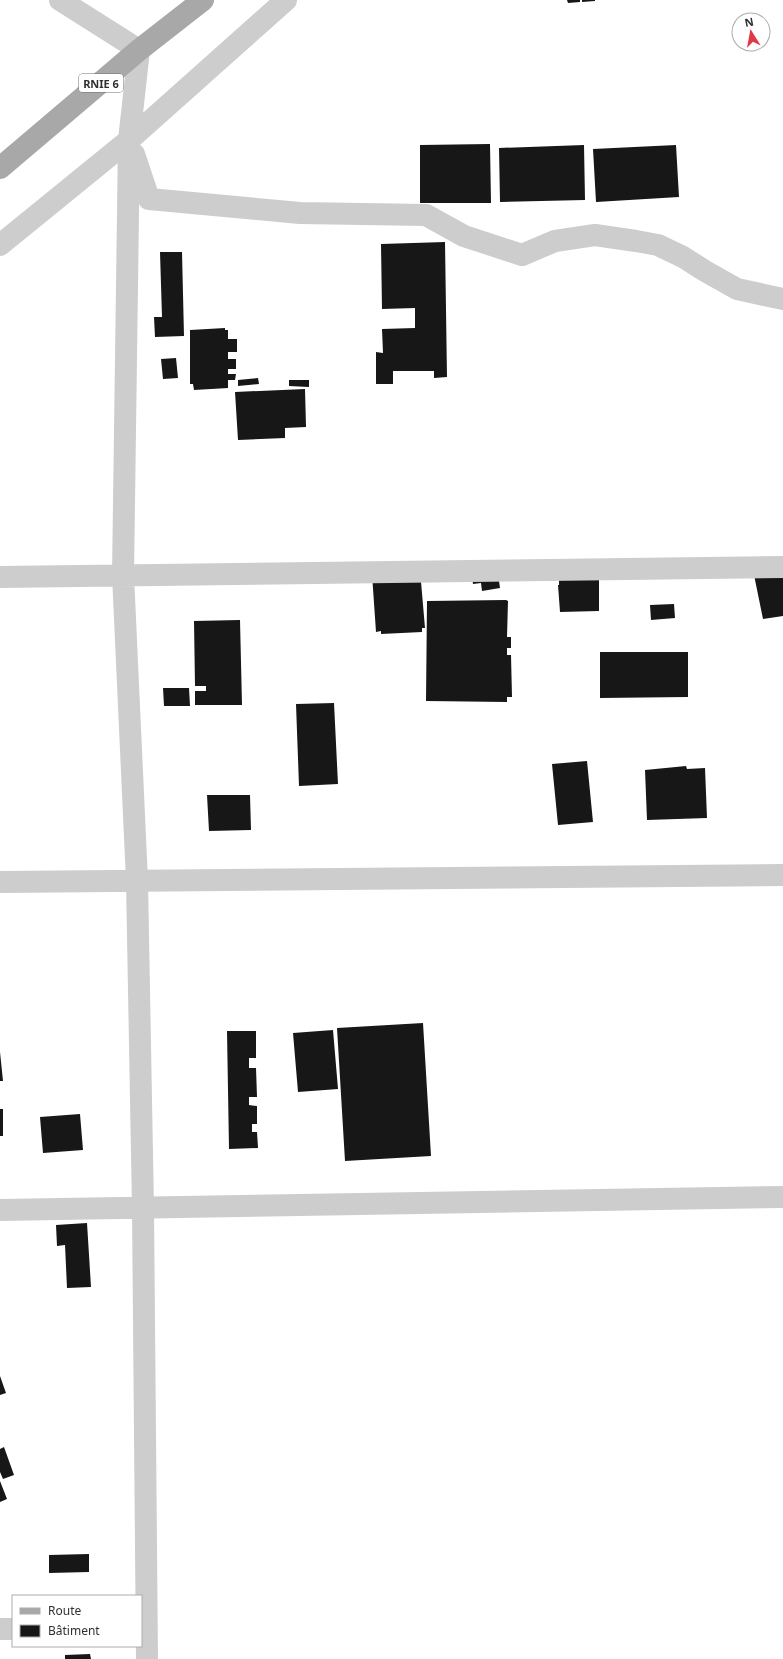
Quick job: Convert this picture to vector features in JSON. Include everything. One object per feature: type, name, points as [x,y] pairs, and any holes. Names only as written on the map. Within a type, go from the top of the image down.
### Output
[{"type":"main road","name":"RNIE 6","points":[[0,168],[139,50],[202,0]]},
{"type":"street","points":[[60,0],[139,50],[129,140],[123,575],[137,881],[143,1208],[144,1626],[147,1659]]},
{"type":"street","points":[[0,245],[129,140],[286,0]]},
{"type":"street","points":[[129,140],[149,199],[300,213],[426,215],[464,236],[522,255],[555,241],[595,235],[658,244],[684,257],[705,272],[737,290],[783,299]]},
{"type":"street","points":[[0,578],[123,575],[783,567]]},
{"type":"street","points":[[0,882],[783,875]]},
{"type":"street","points":[[0,1210],[783,1197]]},
{"type":"street","points":[[0,1629],[12,1629]]},
{"type":"building","points":[[567,0],[580,0],[580,2],[568,3]]},
{"type":"building","points":[[582,0],[595,0],[595,1],[582,2]]},
{"type":"building","points":[[490,144],[491,203],[420,203],[420,145]]},
{"type":"building","points":[[584,145],[585,200],[500,202],[499,148]]},
{"type":"building","points":[[676,145],[679,197],[596,202],[593,149]]},
{"type":"building","points":[[445,242],[447,377],[434,378],[434,371],[393,371],[393,384],[376,384],[376,352],[383,353],[382,329],[415,328],[415,308],[382,309],[381,244]]},
{"type":"building","points":[[160,252],[182,252],[184,336],[155,337],[154,317],[162,317]]},
{"type":"building","points":[[225,328],[225,330],[228,330],[228,339],[237,339],[237,352],[228,352],[228,359],[236,359],[236,369],[228,369],[228,374],[236,374],[235,380],[228,380],[228,388],[194,390],[193,384],[190,384],[190,330]]},
{"type":"building","points":[[176,358],[178,378],[163,379],[161,359]]},
{"type":"building","points":[[258,378],[259,384],[238,386],[238,380]]},
{"type":"building","points":[[289,380],[309,380],[309,387],[289,386]]},
{"type":"building","points":[[305,389],[306,427],[285,428],[285,438],[238,440],[235,392]]},
{"type":"building","points":[[783,564],[783,616],[763,619],[753,570]]},
{"type":"building","points":[[420,570],[425,628],[422,628],[422,632],[381,634],[381,631],[376,632],[372,574]]},
{"type":"building","points":[[498,574],[500,588],[482,591],[481,583],[473,584],[472,577]]},
{"type":"building","points":[[599,578],[599,611],[560,612],[559,579]]},
{"type":"building","points":[[427,601],[508,601],[507,637],[511,637],[511,648],[507,648],[507,655],[511,655],[512,697],[507,697],[507,702],[426,701]]},
{"type":"building","points":[[674,604],[675,618],[651,620],[650,605]]},
{"type":"building","points":[[240,620],[242,705],[195,705],[195,691],[206,691],[206,686],[195,686],[194,621]]},
{"type":"building","points":[[600,652],[688,652],[688,697],[600,698]]},
{"type":"building","points":[[163,688],[189,688],[190,706],[164,706]]},
{"type":"building","points":[[334,703],[338,784],[299,786],[296,704]]},
{"type":"building","points":[[587,761],[593,822],[558,825],[552,764]]},
{"type":"building","points":[[686,766],[687,769],[705,768],[707,818],[647,820],[645,770]]},
{"type":"building","points":[[207,795],[250,795],[251,830],[209,831]]},
{"type":"building","points":[[423,1023],[431,1156],[345,1161],[337,1028]]},
{"type":"building","points":[[333,1030],[338,1089],[298,1092],[293,1033]]},
{"type":"building","points":[[227,1031],[256,1031],[256,1058],[249,1058],[249,1068],[256,1068],[257,1097],[249,1097],[249,1105],[257,1106],[257,1124],[252,1124],[252,1132],[257,1132],[258,1148],[229,1149]]},
{"type":"building","points":[[0,1052],[3,1081],[0,1081]]},
{"type":"building","points":[[0,1109],[3,1109],[3,1136],[0,1136]]},
{"type":"building","points":[[80,1114],[83,1150],[43,1153],[40,1117]]},
{"type":"building","points":[[87,1223],[91,1287],[67,1288],[65,1245],[57,1246],[56,1225]]},
{"type":"building","points":[[0,1376],[6,1393],[0,1395]]},
{"type":"building","points":[[4,1447],[14,1475],[3,1479],[0,1472],[0,1449]]},
{"type":"building","points":[[0,1481],[7,1499],[0,1502]]},
{"type":"building","points":[[89,1554],[89,1572],[49,1573],[49,1555]]},
{"type":"building","points":[[90,1654],[91,1659],[65,1659],[65,1655]]}]
